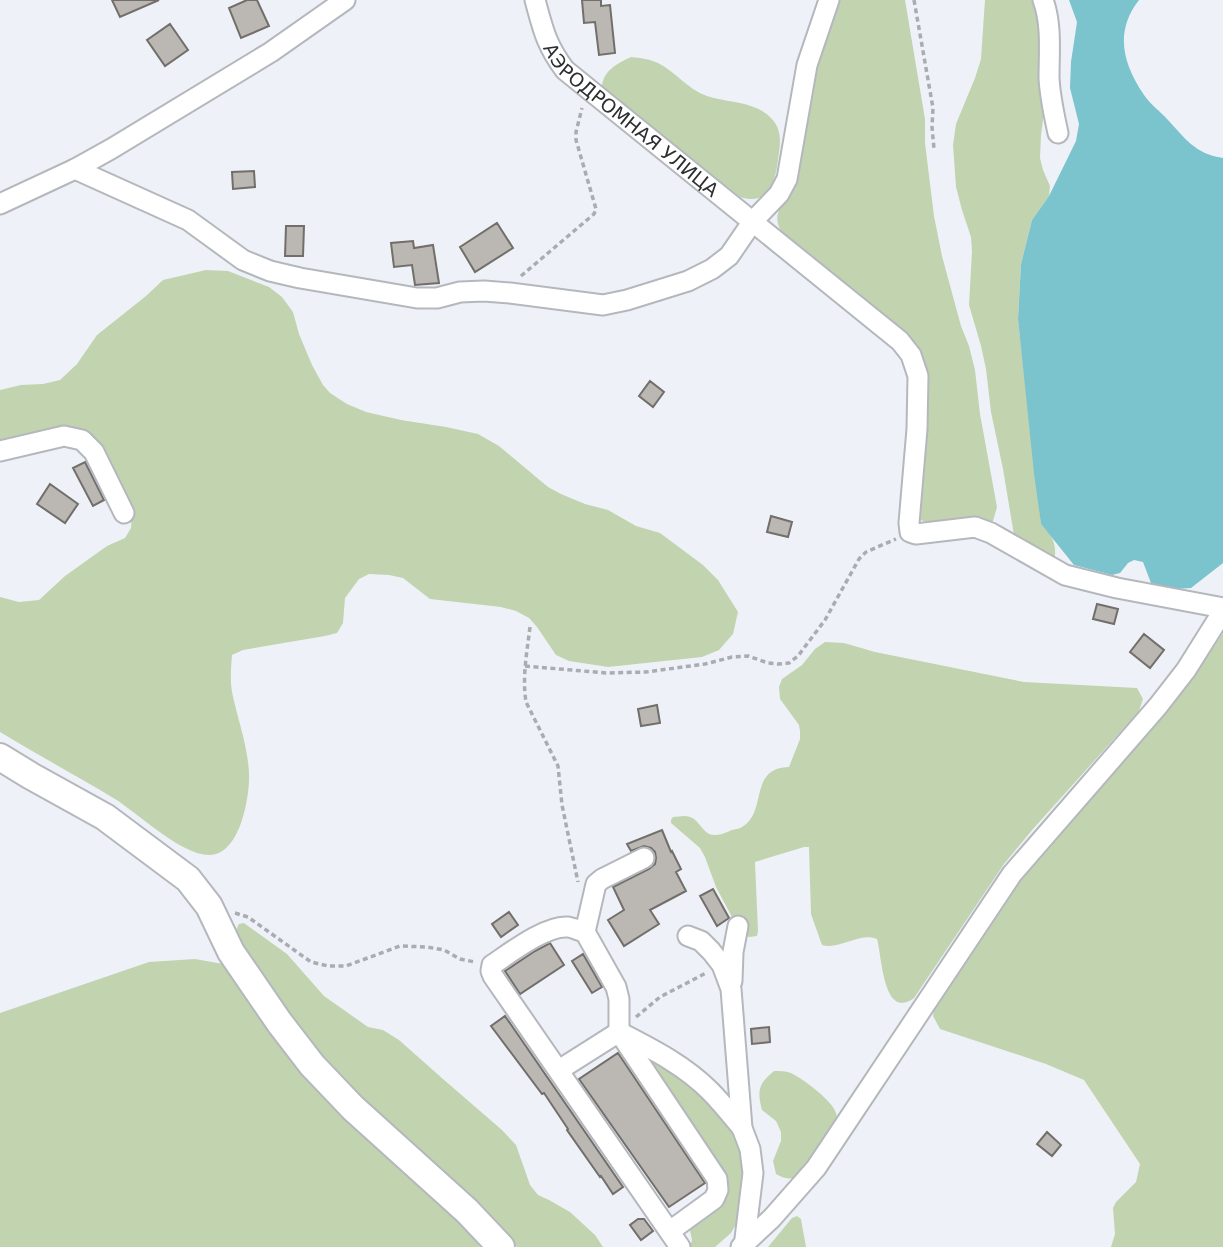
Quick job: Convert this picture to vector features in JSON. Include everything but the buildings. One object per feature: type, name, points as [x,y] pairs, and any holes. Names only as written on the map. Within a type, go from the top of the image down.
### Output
[{"type":"main road","points":[[0,757],[105,817],[188,878],[209,906],[231,952],[312,1065],[353,1108],[467,1211],[501,1247]]},
{"type":"street","points":[[0,204],[75,169],[123,142],[271,52],[345,0]]},
{"type":"street","name":"АЭРОДРОМНАЯ УЛИЦА","points":[[535,0],[552,53],[565,70],[900,341],[911,355],[918,376],[918,409],[910,531]]},
{"type":"street","points":[[75,169],[188,220],[243,260],[270,271],[417,298],[484,291],[603,305],[627,300],[688,281],[712,269],[729,256],[753,221],[779,194],[787,179],[807,65],[829,0]]},
{"type":"street","points":[[1043,0],[1049,33],[1051,103],[1058,133]]},
{"type":"street","points":[[0,450],[64,436],[82,440],[94,453],[124,513]]},
{"type":"street","points":[[743,1246],[816,1168],[1012,874],[1158,706],[1186,670],[1223,610],[1065,575],[991,533],[975,527],[916,534],[910,531]]},
{"type":"street","points":[[585,932],[569,927],[546,931],[492,965],[491,971],[675,1239],[714,1199],[718,1190],[717,1179],[619,1032],[619,999],[616,987],[585,932],[596,884],[644,858]]},
{"type":"street","points":[[738,926],[731,989],[742,1128],[750,1149],[753,1172],[743,1246]]},
{"type":"street","points":[[688,936],[711,951],[722,965],[731,989]]},
{"type":"street","points":[[619,1032],[684,1069],[710,1090],[742,1128]]},
{"type":"street","points":[[559,1070],[619,1032]]},
{"type":"path","points":[[914,0],[933,108],[934,149]]},
{"type":"path","points":[[510,293],[522,275],[594,214],[596,209],[576,140],[587,89]]},
{"type":"path","points":[[525,666],[606,673],[646,672],[748,656],[768,663],[789,663],[798,656],[825,620],[859,559],[866,552],[910,531]]},
{"type":"path","points":[[530,627],[525,666],[526,702],[558,766],[562,805],[579,889]]},
{"type":"path","points":[[209,906],[248,916],[311,962],[328,966],[346,966],[400,946],[444,950],[460,959],[492,965]]},
{"type":"path","points":[[619,1032],[660,996],[722,965]]},
{"type":"green space","points":[[838,0],[905,0],[925,119],[925,143],[934,216],[942,256],[975,370],[997,507],[993,521],[928,523],[918,516],[927,399],[926,371],[918,347],[905,332],[781,231],[777,221],[778,213],[788,196],[815,66]]},
{"type":"green space","points":[[985,0],[1035,0],[1038,9],[1044,112],[1040,158],[1050,186],[1049,196],[1032,220],[1021,264],[1018,319],[1041,524],[1055,546],[1055,556],[1051,559],[1014,535],[991,412],[986,369],[969,305],[971,237],[956,187],[953,145],[956,124],[981,59]]},
{"type":"green space","points":[[631,57],[658,63],[700,93],[750,106],[772,119],[779,133],[779,149],[775,177],[764,195],[750,199],[740,197],[602,88],[608,72]]},
{"type":"green space","points":[[206,270],[228,271],[269,287],[282,297],[293,312],[299,334],[323,385],[347,404],[366,412],[478,434],[499,446],[548,487],[585,504],[608,510],[636,526],[660,533],[703,565],[718,580],[738,612],[733,634],[719,650],[702,657],[608,667],[569,661],[556,655],[529,618],[516,611],[430,599],[403,578],[369,574],[359,579],[345,598],[343,623],[337,633],[243,650],[232,655],[231,687],[248,759],[248,790],[244,814],[235,837],[220,852],[210,855],[187,849],[174,842],[115,799],[0,732],[0,597],[19,602],[39,600],[65,576],[107,546],[125,538],[131,528],[132,513],[105,452],[85,431],[63,427],[0,441],[0,390],[60,380],[77,364],[97,335],[163,280]]},
{"type":"green space","points":[[1223,633],[1223,1247],[1111,1247],[1115,1234],[1113,1208],[1136,1182],[1140,1164],[1084,1080],[1046,1064],[940,1029],[933,1016],[934,1010],[1017,884],[1046,847],[1164,715]]},
{"type":"green space","points":[[825,642],[844,643],[875,652],[1024,682],[1137,688],[1143,699],[1139,711],[1004,864],[914,998],[904,1003],[896,1001],[890,994],[877,939],[870,937],[836,945],[822,945],[811,914],[809,847],[755,862],[758,931],[757,936],[749,937],[732,917],[700,848],[671,823],[673,817],[688,816],[708,833],[716,835],[741,828],[750,820],[763,782],[776,769],[789,767],[800,739],[799,725],[780,699],[779,687],[782,679],[802,665],[815,649]]},
{"type":"green space","points":[[244,923],[287,954],[324,996],[368,1027],[383,1030],[399,1040],[502,1130],[516,1145],[530,1185],[538,1195],[570,1212],[595,1235],[603,1247],[517,1247],[474,1202],[363,1100],[318,1054],[239,946],[237,930],[239,924]]},
{"type":"green space","points":[[195,959],[223,964],[300,1070],[344,1118],[459,1219],[480,1247],[0,1247],[0,1013],[149,962]]},
{"type":"green space","points":[[652,1060],[679,1075],[705,1098],[736,1132],[747,1173],[739,1219],[731,1233],[715,1247],[690,1247],[692,1240],[689,1226],[720,1200],[650,1062]]},
{"type":"green space","points":[[774,1071],[791,1073],[817,1090],[837,1115],[836,1124],[803,1174],[793,1178],[776,1174],[773,1161],[781,1141],[781,1132],[776,1121],[762,1110],[760,1103],[762,1084]]},
{"type":"green space","points":[[797,1216],[801,1219],[806,1247],[768,1247],[792,1218]]},
{"type":"water","points":[[1069,0],[1139,0],[1126,24],[1124,36],[1124,48],[1131,72],[1149,101],[1191,144],[1205,153],[1223,158],[1223,563],[1191,588],[1159,590],[1151,583],[1143,562],[1134,560],[1120,573],[1112,575],[1074,565],[1041,524],[1018,319],[1021,264],[1032,220],[1049,196],[1076,141],[1079,124],[1070,88],[1077,22]]}]
